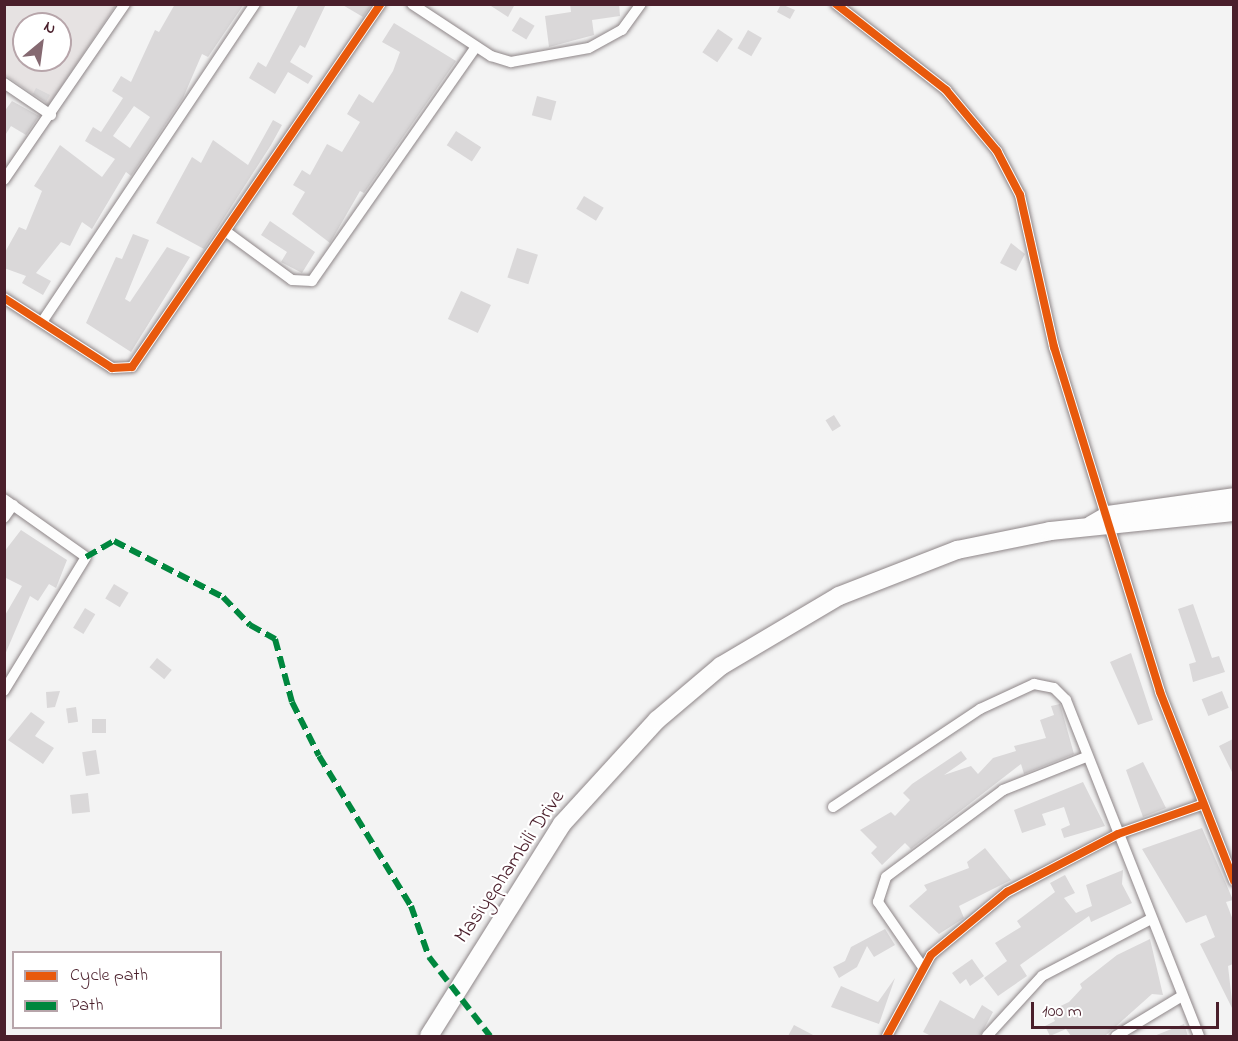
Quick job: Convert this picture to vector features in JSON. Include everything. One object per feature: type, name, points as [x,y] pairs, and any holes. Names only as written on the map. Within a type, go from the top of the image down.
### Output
[{"type":"main road","name":"Masiyephambili Drive","points":[[429,1036],[562,824],[657,720],[721,666],[839,596],[899,569],[1004,538],[1091,525],[1233,497]]},
{"type":"main road","name":"Masiyephambili Drive","points":[[1110,521],[1233,512]]},
{"type":"street","points":[[4,180],[51,115],[125,4]]},
{"type":"street","points":[[42,322],[255,4]]},
{"type":"street","points":[[4,298],[112,368],[132,367],[228,233],[381,4]]},
{"type":"street","points":[[412,4],[476,46],[511,62],[589,48],[622,30],[641,4]]},
{"type":"street","points":[[836,4],[946,90],[1008,169],[1028,218],[1054,347],[1201,806],[1233,881]]},
{"type":"street","points":[[228,233],[292,280],[312,281],[476,46]]},
{"type":"street","points":[[4,83],[51,115]]},
{"type":"street","points":[[4,518],[9,502],[87,557],[4,691]]},
{"type":"street","points":[[833,807],[935,734],[1034,684],[1054,688],[1066,700],[1084,758],[1118,834],[1199,1036]]},
{"type":"street","points":[[922,966],[878,902],[886,877],[1003,790],[1084,758]]},
{"type":"street","points":[[887,1036],[922,966],[1007,892],[1118,834],[1201,806]]},
{"type":"street","points":[[987,1036],[1042,975],[1151,919]]},
{"type":"street","points":[[1116,1036],[1182,996]]},
{"type":"shaded area","points":[[5,5],[116,5],[72,71],[72,12],[12,12],[12,72],[71,72],[49,105],[5,75]]},
{"type":"building","points":[[175,4],[244,4],[208,57],[202,54],[183,98],[131,176],[126,172],[92,229],[82,222],[70,246],[61,242],[36,273],[51,281],[43,295],[22,283],[26,276],[4,268],[4,254],[19,227],[26,230],[42,191],[34,186],[60,145],[102,177],[115,159],[85,141],[93,127],[101,132],[123,98],[112,91],[121,76],[131,82],[155,30],[159,32]],"holes":[[[134,106],[150,117],[130,148],[113,136]]]},
{"type":"building","points":[[299,4],[326,4],[305,48],[300,45],[290,62],[313,76],[308,84],[288,72],[275,94],[249,78],[258,62],[266,67]]},
{"type":"building","points":[[341,4],[372,4],[363,17]]},
{"type":"building","points":[[488,4],[515,4],[508,17]]},
{"type":"building","points":[[570,4],[619,4],[620,16],[592,20],[594,35],[549,47],[545,16],[571,12]]},
{"type":"building","points":[[781,4],[795,10],[790,19],[777,12]]},
{"type":"building","points":[[520,17],[535,26],[526,39],[512,31]]},
{"type":"building","points":[[394,23],[456,61],[364,193],[360,191],[330,243],[292,214],[305,192],[293,185],[302,170],[310,175],[327,144],[342,152],[360,122],[347,114],[359,94],[373,103],[393,71],[400,52],[382,42]]},
{"type":"building","points":[[718,29],[733,39],[717,62],[702,52]]},
{"type":"building","points":[[748,30],[762,38],[751,56],[738,48]]},
{"type":"building","points":[[36,88],[50,95],[46,102],[33,94]]},
{"type":"building","points":[[537,96],[556,101],[551,120],[532,115]]},
{"type":"building","points":[[12,101],[39,116],[26,135],[11,126],[4,137],[4,112]]},
{"type":"building","points":[[273,120],[282,125],[204,249],[156,223],[192,157],[201,163],[213,140],[248,165]]},
{"type":"building","points":[[456,131],[481,147],[472,162],[447,145]]},
{"type":"building","points":[[584,196],[604,208],[596,221],[576,209]]},
{"type":"building","points":[[270,221],[315,252],[302,273],[281,262],[287,252],[261,235]]},
{"type":"building","points":[[133,234],[149,240],[125,299],[130,302],[167,247],[190,257],[131,352],[86,323],[116,257],[122,259]]},
{"type":"building","points":[[1011,243],[1025,254],[1016,271],[1000,263]]},
{"type":"building","points":[[517,248],[538,255],[528,284],[507,277]]},
{"type":"building","points":[[461,291],[491,305],[478,333],[448,319]]},
{"type":"building","points":[[834,415],[841,426],[832,431],[826,420]]},
{"type":"building","points":[[21,530],[67,560],[56,588],[49,584],[38,601],[30,596],[4,657],[4,617],[22,586],[4,577],[4,552]]},
{"type":"building","points":[[114,584],[129,593],[120,607],[105,599]]},
{"type":"building","points":[[1193,604],[1212,658],[1219,656],[1225,672],[1193,682],[1189,664],[1196,662],[1178,609]]},
{"type":"building","points":[[85,608],[95,614],[83,634],[73,628]]},
{"type":"building","points":[[1131,653],[1153,720],[1138,725],[1110,662]]},
{"type":"building","points":[[157,658],[172,670],[164,679],[149,667]]},
{"type":"building","points":[[60,691],[55,707],[47,708],[46,692]]},
{"type":"building","points":[[1222,691],[1229,708],[1208,716],[1202,699]]},
{"type":"building","points":[[1060,704],[1074,754],[1024,774],[1021,764],[911,849],[905,843],[882,865],[871,853],[877,847],[860,830],[891,812],[895,816],[910,800],[903,793],[912,784],[961,751],[967,759],[944,775],[971,766],[978,774],[993,758],[1016,751],[1014,746],[1046,738],[1040,720],[1054,715],[1051,706]]},
{"type":"building","points":[[76,707],[78,722],[68,723],[66,708]]},
{"type":"building","points":[[31,712],[45,722],[35,736],[54,748],[43,764],[8,740]]},
{"type":"building","points":[[92,719],[106,719],[106,733],[92,733]]},
{"type":"building","points":[[1233,739],[1233,774],[1219,746]]},
{"type":"building","points":[[96,750],[100,774],[86,776],[82,752]]},
{"type":"building","points":[[1143,762],[1166,808],[1143,817],[1126,770]]},
{"type":"building","points":[[1083,782],[1105,826],[1064,838],[1061,829],[1070,825],[1064,807],[1042,814],[1046,825],[1022,833],[1014,810]]},
{"type":"building","points":[[88,793],[90,812],[72,814],[70,795]]},
{"type":"building","points":[[1202,828],[1233,900],[1226,902],[1233,920],[1233,964],[1228,966],[1233,1010],[1200,944],[1215,937],[1206,915],[1186,923],[1142,849]]},
{"type":"building","points":[[985,848],[1011,880],[959,906],[964,918],[939,934],[909,906],[927,890],[924,885],[969,868],[967,862]]},
{"type":"building","points":[[1123,870],[1122,884],[1132,903],[1091,922],[1089,916],[1020,965],[1027,976],[998,996],[984,978],[1007,961],[995,943],[1021,927],[1017,921],[1055,892],[1050,883],[1065,875],[1075,893],[1064,898],[1076,913],[1092,906],[1086,885]]},
{"type":"building","points":[[885,929],[895,945],[874,957],[867,946],[857,967],[839,978],[833,967],[845,961],[851,947]]},
{"type":"building","points":[[1150,939],[1163,995],[1152,994],[1105,1036],[1071,1036],[1066,1029],[1050,1036],[1045,1026],[1055,1021],[1050,1011],[1069,1002],[1082,988],[1080,984],[1117,955]]},
{"type":"building","points":[[972,959],[984,976],[970,986],[966,979],[960,984],[952,973]]},
{"type":"building","points":[[895,978],[879,1024],[831,1007],[841,986],[878,1002]]},
{"type":"building","points":[[940,1000],[974,1019],[982,1005],[993,1012],[980,1036],[931,1036],[923,1032]]},
{"type":"building","points":[[1184,1024],[1188,1036],[1154,1036]]},
{"type":"building","points":[[794,1025],[815,1036],[788,1036]]},
{"type":"marked path","points":[[86,557],[114,541],[223,597],[250,625],[275,639],[292,702],[319,756],[411,906],[429,957],[490,1036]]},
{"type":"cycle path","points":[[4,298],[112,368],[132,367],[381,4]]},
{"type":"cycle path","points":[[836,4],[946,90],[997,151],[1020,195],[1054,347],[1160,692],[1234,881]]},
{"type":"cycle path","points":[[887,1036],[931,955],[1007,892],[1118,834],[1201,805]]}]
